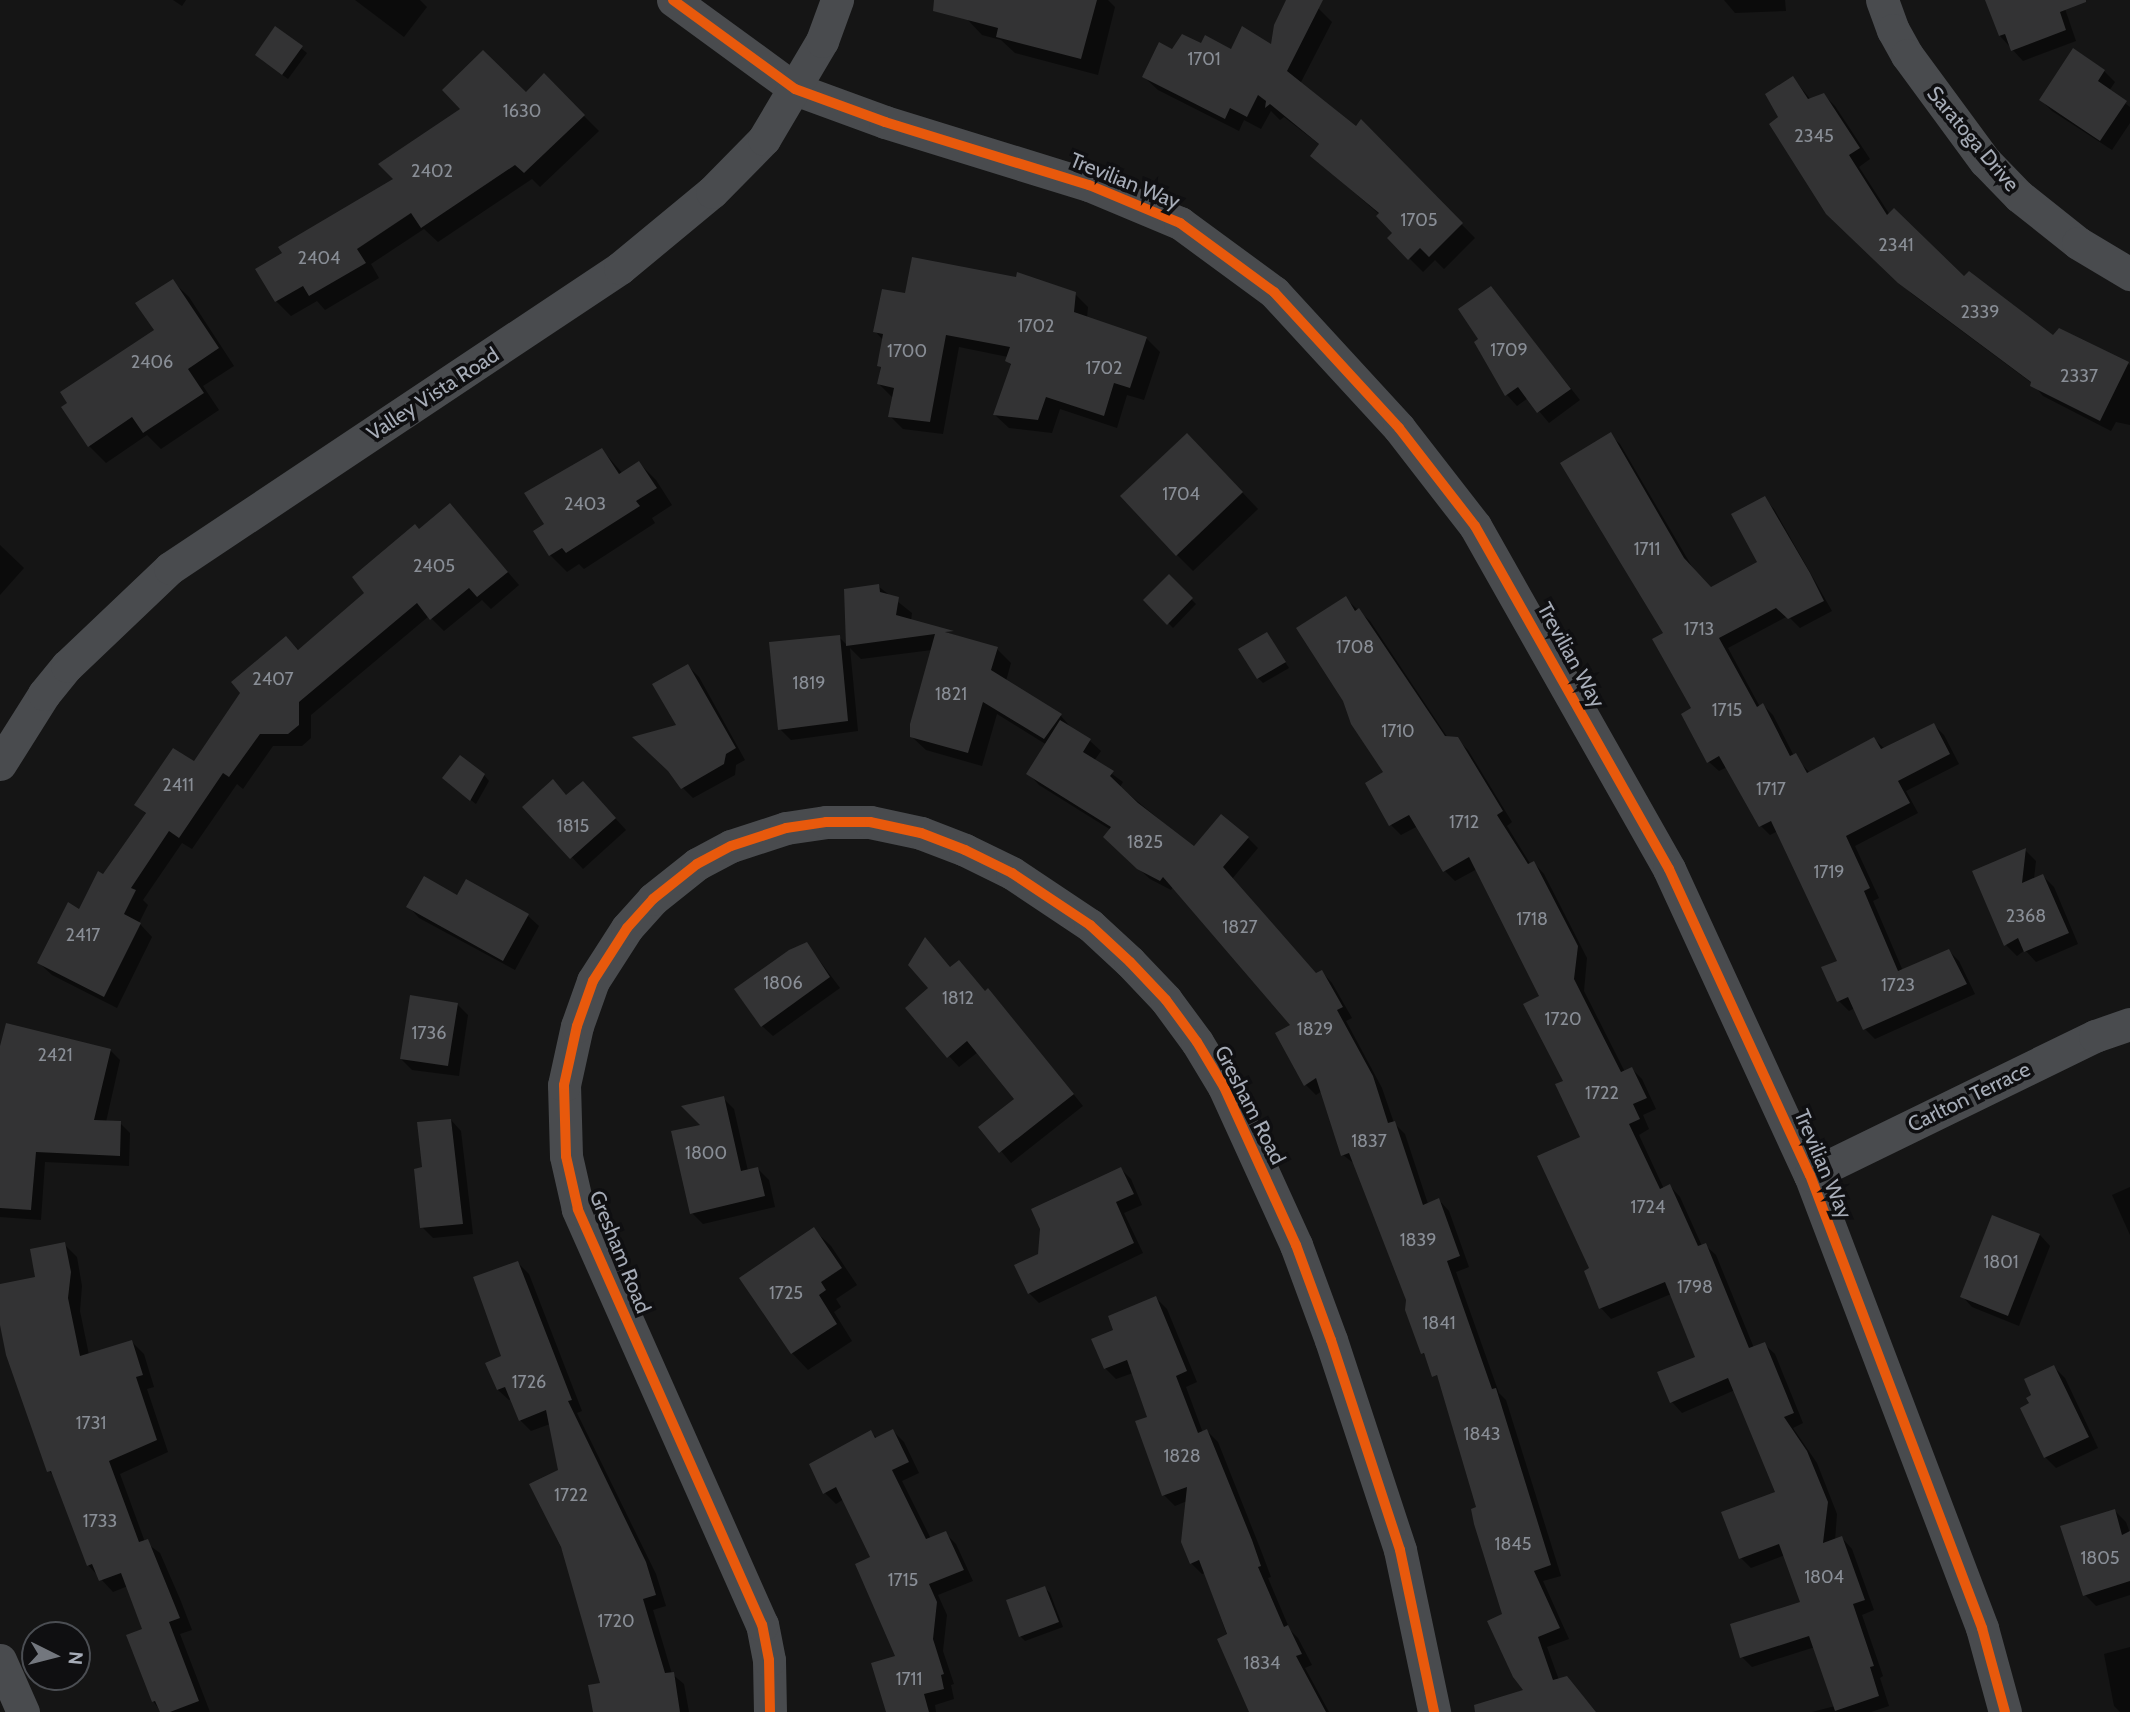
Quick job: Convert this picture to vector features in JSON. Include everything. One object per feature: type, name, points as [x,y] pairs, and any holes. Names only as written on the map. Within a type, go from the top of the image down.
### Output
[{"type":"street","name":"Trevilian Way","points":[[673,0],[795,89],[885,122],[1089,185],[1180,223],[1274,292],[1399,428],[1475,526],[1669,869],[1810,1175],[1982,1628],[2005,1712]]},
{"type":"street","name":"Valley Vista Road","points":[[0,764],[44,694],[67,666],[170,568],[620,268],[712,192],[764,139],[822,41],[837,0]]},
{"type":"street","name":"Saratoga Drive","points":[[1882,0],[1893,30],[1907,55],[1985,161],[2019,196],[2078,243],[2130,274]]},
{"type":"street","name":"Gresham Road","points":[[769,1712],[769,1660],[762,1625],[578,1209],[566,1156],[564,1085],[577,1026],[593,981],[627,928],[653,899],[697,864],[731,846],[786,828],[825,822],[870,822],[921,833],[965,849],[1012,873],[1090,925],[1166,1000],[1197,1042],[1224,1087],[1296,1245],[1331,1340],[1401,1550],[1434,1712]]},
{"type":"street","name":"Carlton Terrace","points":[[1810,1175],[2095,1036],[2130,1024]]},
{"type":"street","points":[[0,1660],[23,1712]]},
{"type":"building","points":[[934,0],[1097,0],[1081,59],[996,37],[998,28],[933,11]]},
{"type":"building","points":[[1286,0],[1323,0],[1287,71],[1356,126],[1361,119],[1463,223],[1429,257],[1420,248],[1408,260],[1387,238],[1392,233],[1376,216],[1379,213],[1310,156],[1319,144],[1270,104],[1265,108],[1266,101],[1258,95],[1247,117],[1230,108],[1225,119],[1142,77],[1159,42],[1172,49],[1182,34],[1201,43],[1205,35],[1231,49],[1242,26],[1271,44],[1274,25]]},
{"type":"building","points":[[1985,0],[2086,2],[2060,12],[2066,30],[2011,51],[2005,34],[1999,36]]},
{"type":"building","points":[[275,26],[303,46],[282,75],[255,55]]},
{"type":"building","points":[[2073,48],[2105,70],[2098,81],[2127,101],[2100,141],[2039,100]]},
{"type":"building","points":[[483,50],[526,92],[544,73],[585,115],[524,173],[515,165],[421,228],[411,213],[357,249],[366,263],[309,296],[303,286],[275,302],[255,269],[282,253],[278,247],[393,179],[378,164],[460,109],[442,90]]},
{"type":"building","points":[[1793,76],[1808,99],[1824,93],[1860,148],[1849,155],[1887,215],[1894,208],[1964,276],[1969,271],[2053,335],[2059,328],[2129,362],[2100,421],[2030,386],[2031,382],[1898,283],[1826,214],[1769,124],[1778,117],[1765,94]]},
{"type":"building","points":[[912,257],[1016,277],[1017,272],[1076,292],[1074,312],[1147,337],[1130,388],[1114,383],[1104,416],[1046,397],[1038,420],[993,415],[1011,364],[1005,361],[1010,347],[946,335],[930,422],[888,417],[894,388],[877,384],[881,367],[877,366],[883,334],[873,332],[882,289],[905,293]]},
{"type":"building","points":[[173,279],[219,348],[188,369],[204,393],[143,433],[132,417],[88,447],[61,407],[67,403],[60,392],[154,330],[135,303]]},
{"type":"building","points":[[1491,286],[1571,389],[1537,413],[1518,387],[1505,396],[1474,342],[1478,339],[1458,309]]},
{"type":"building","points":[[1611,432],[1684,558],[1711,587],[1757,562],[1731,514],[1765,496],[1810,573],[1824,601],[1788,619],[1776,608],[1719,638],[1757,707],[1763,703],[1790,756],[1796,753],[1807,773],[1874,737],[1881,749],[1934,723],[1950,754],[1898,781],[1910,803],[1846,836],[1870,888],[1864,891],[1898,971],[1949,949],[1967,984],[1863,1030],[1848,997],[1837,1002],[1821,967],[1837,961],[1771,821],[1759,827],[1719,756],[1707,763],[1681,714],[1691,708],[1652,639],[1663,633],[1560,463]]},
{"type":"building","points":[[1187,433],[1243,492],[1176,556],[1120,496]]},
{"type":"building","points":[[602,448],[619,474],[639,461],[657,488],[636,501],[640,506],[566,553],[562,548],[549,556],[533,531],[544,524],[524,493]]},
{"type":"building","points":[[450,503],[508,572],[477,597],[469,588],[430,620],[417,603],[299,702],[299,725],[288,734],[260,734],[229,777],[223,773],[179,838],[169,831],[131,888],[136,890],[124,914],[141,923],[104,997],[37,963],[68,902],[79,909],[98,871],[103,874],[146,813],[134,805],[173,748],[194,761],[240,693],[231,682],[286,636],[298,650],[364,593],[352,577],[415,524],[419,529]]},
{"type":"building","points":[[1169,574],[1193,598],[1167,625],[1143,600]]},
{"type":"building","points":[[879,584],[880,592],[899,597],[896,615],[998,647],[991,670],[1062,714],[1044,739],[983,702],[968,753],[910,737],[910,724],[935,634],[846,646],[844,589]]},
{"type":"building","points":[[1346,596],[1355,611],[1359,608],[1445,736],[1458,737],[1503,811],[1497,815],[1528,864],[1534,861],[1578,946],[1574,979],[1621,1072],[1632,1067],[1647,1098],[1633,1104],[1640,1119],[1629,1124],[1660,1189],[1670,1184],[1698,1246],[1706,1243],[1749,1348],[1765,1342],[1794,1413],[1784,1417],[1807,1451],[1828,1502],[1823,1543],[1842,1536],[1865,1600],[1853,1604],[1874,1666],[1870,1667],[1879,1696],[1835,1711],[1809,1636],[1740,1658],[1730,1624],[1800,1602],[1779,1544],[1739,1559],[1721,1512],[1775,1492],[1728,1378],[1670,1403],[1657,1372],[1695,1357],[1665,1282],[1599,1309],[1584,1271],[1589,1268],[1537,1156],[1580,1137],[1555,1084],[1563,1081],[1523,1004],[1539,996],[1469,857],[1443,872],[1409,815],[1389,826],[1365,783],[1383,772],[1351,724],[1343,701],[1296,628]]},
{"type":"building","points":[[1267,632],[1286,662],[1257,679],[1238,649]]},
{"type":"building","points":[[840,635],[848,721],[778,730],[769,642]]},
{"type":"building","points":[[688,664],[736,748],[726,754],[724,764],[681,789],[668,771],[632,737],[676,725],[652,684]]},
{"type":"building","points":[[1060,720],[1091,739],[1083,752],[1114,771],[1110,776],[1138,803],[1194,846],[1221,814],[1249,837],[1223,867],[1316,973],[1322,970],[1343,1007],[1337,1010],[1373,1076],[1388,1123],[1395,1121],[1423,1205],[1439,1198],[1460,1256],[1447,1261],[1492,1389],[1496,1388],[1551,1565],[1534,1571],[1560,1628],[1538,1637],[1553,1680],[1567,1676],[1596,1712],[1475,1712],[1474,1705],[1523,1690],[1513,1677],[1487,1621],[1502,1614],[1474,1524],[1471,1509],[1476,1507],[1437,1375],[1432,1377],[1424,1353],[1421,1354],[1405,1310],[1406,1300],[1349,1153],[1341,1156],[1316,1078],[1304,1086],[1275,1033],[1290,1025],[1163,877],[1160,881],[1137,869],[1103,837],[1111,827],[1026,774]]},
{"type":"building","points":[[460,755],[485,774],[470,801],[442,778]]},
{"type":"building","points":[[553,779],[566,795],[583,781],[616,818],[570,859],[522,807]]},
{"type":"building","points":[[2026,848],[2022,883],[2043,874],[2069,933],[2024,952],[2018,938],[2004,946],[1972,871]]},
{"type":"building","points":[[424,876],[457,895],[466,879],[529,914],[503,961],[406,907]]},
{"type":"building","points":[[925,937],[950,967],[959,960],[985,991],[988,988],[1074,1094],[999,1153],[978,1127],[1014,1099],[967,1041],[947,1058],[905,1008],[928,988],[908,965]]},
{"type":"building","points":[[807,942],[830,977],[761,1027],[734,989],[789,950]]},
{"type":"building","points":[[410,995],[458,1003],[448,1066],[400,1059]]},
{"type":"building","points":[[6,1023],[111,1049],[94,1120],[121,1121],[120,1156],[36,1152],[31,1210],[0,1208],[0,1046]]},
{"type":"building","points":[[724,1096],[741,1171],[758,1167],[765,1196],[690,1214],[671,1131],[700,1125],[681,1106]]},
{"type":"building","points":[[451,1119],[463,1224],[420,1228],[414,1169],[422,1167],[417,1122]]},
{"type":"building","points":[[1121,1167],[1134,1194],[1116,1202],[1134,1243],[1028,1294],[1014,1265],[1038,1254],[1040,1229],[1031,1209]]},
{"type":"building","points":[[1992,1215],[2040,1234],[2008,1316],[1960,1297]]},
{"type":"building","points":[[814,1227],[842,1268],[821,1282],[826,1290],[819,1295],[837,1324],[791,1354],[739,1278]]},
{"type":"building","points":[[65,1242],[71,1272],[68,1298],[80,1356],[132,1340],[143,1375],[136,1377],[157,1440],[109,1461],[139,1542],[148,1539],[180,1618],[169,1622],[199,1701],[170,1712],[160,1712],[155,1701],[152,1702],[126,1635],[142,1629],[121,1573],[99,1581],[92,1564],[87,1566],[51,1471],[47,1472],[6,1355],[0,1325],[0,1284],[35,1277],[30,1249]]},
{"type":"building","points":[[518,1261],[572,1400],[568,1401],[646,1562],[656,1595],[643,1599],[665,1673],[674,1672],[680,1712],[593,1712],[588,1685],[600,1683],[561,1547],[529,1484],[558,1470],[546,1410],[519,1421],[505,1387],[497,1390],[485,1363],[501,1356],[473,1277]]},
{"type":"building","points":[[1156,1296],[1187,1371],[1176,1376],[1198,1433],[1207,1429],[1252,1540],[1261,1566],[1258,1567],[1284,1627],[1288,1625],[1302,1654],[1296,1656],[1326,1712],[1249,1712],[1217,1639],[1227,1634],[1199,1560],[1190,1564],[1181,1542],[1187,1487],[1162,1496],[1135,1421],[1147,1417],[1127,1360],[1104,1369],[1091,1339],[1113,1330],[1108,1316]]},
{"type":"building","points":[[2054,1365],[2089,1437],[2044,1458],[2020,1408],[2029,1403],[2026,1398],[2031,1395],[2024,1379]]},
{"type":"building","points":[[893,1429],[909,1462],[892,1470],[926,1539],[946,1531],[964,1570],[929,1584],[937,1602],[933,1639],[944,1674],[941,1675],[944,1689],[924,1694],[929,1712],[886,1712],[871,1663],[895,1656],[855,1564],[870,1557],[836,1487],[823,1494],[809,1464],[871,1430],[875,1438]]},
{"type":"building","points":[[2115,1509],[2122,1535],[2130,1531],[2130,1581],[2083,1596],[2060,1526]]},
{"type":"building","points":[[1045,1586],[1059,1622],[1019,1637],[1006,1600]]},
{"type":"cycle path","points":[[673,0],[795,89],[885,122],[1089,185],[1180,223],[1274,292],[1399,428],[1475,526],[1669,869],[1810,1175],[1982,1628],[2005,1712]]},
{"type":"cycle path","points":[[770,1712],[769,1660],[762,1625],[578,1209],[566,1156],[564,1085],[577,1026],[593,981],[627,928],[653,899],[697,864],[731,846],[786,828],[826,822],[870,822],[921,833],[965,850],[1012,873],[1090,925],[1166,1000],[1197,1042],[1224,1087],[1296,1245],[1331,1340],[1400,1550],[1434,1712]]}]
